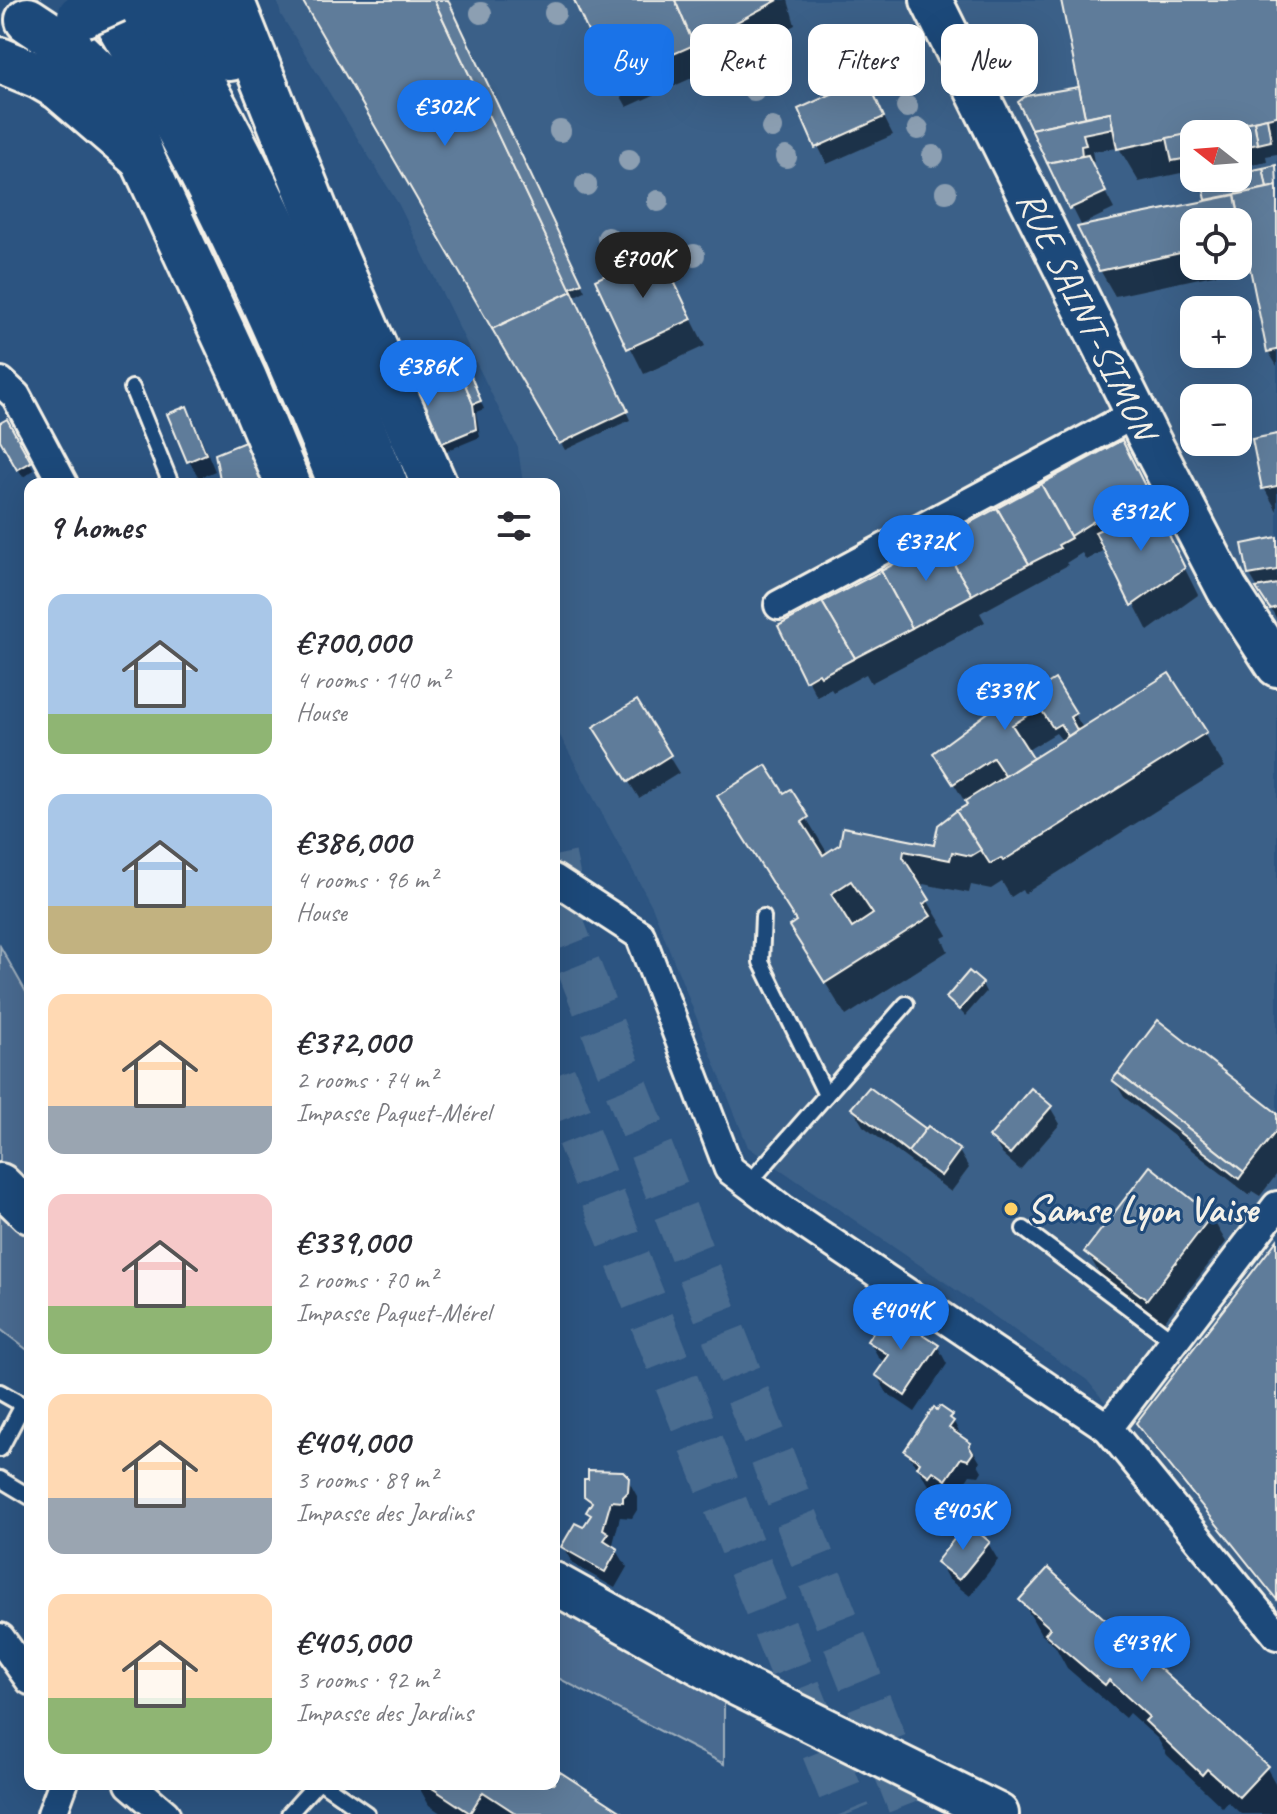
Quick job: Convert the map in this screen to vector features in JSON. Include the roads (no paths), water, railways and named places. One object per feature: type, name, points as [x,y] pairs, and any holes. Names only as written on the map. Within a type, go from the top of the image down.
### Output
[{"type":"highway","points":[[152,0],[190,63],[258,193],[296,273],[382,478]]},
{"type":"highway","points":[[198,0],[318,218]]},
{"type":"highway","points":[[231,0],[318,218],[431,478]]},
{"type":"highway","points":[[100,5],[160,94],[220,205],[290,357],[339,478]]},
{"type":"highway","points":[[28,20],[78,53],[106,80],[121,100],[143,160],[244,378],[286,478]]},
{"type":"highway","points":[[0,60],[60,88],[143,160]]},
{"type":"street","name":"RUE SAINT-SIMON","points":[[931,0],[1227,589],[1277,666]]},
{"type":"street","points":[[1,382],[16,396],[60,478]]},
{"type":"street","points":[[779,605],[1136,413]]},
{"type":"street","points":[[560,883],[640,935],[729,1169],[782,1209],[1108,1428],[1277,1635]]},
{"type":"street","points":[[0,1184],[24,1207]]},
{"type":"street","points":[[1108,1428],[1277,1206]]},
{"type":"street","points":[[560,1586],[739,1686],[998,1814]]},
{"type":"street","points":[[0,1638],[24,1672]]},
{"type":"street","points":[[52,1814],[61,1790]]},
{"type":"street","points":[[137,1790],[165,1814]]},
{"type":"lane","points":[[132,388],[169,478]]},
{"type":"lane","points":[[763,917],[761,962],[826,1095]]},
{"type":"lane","points":[[749,1183],[906,1004]]},
{"type":"lane","points":[[1024,1229],[1175,1342]]},
{"type":"lane","points":[[0,1392],[23,1405],[0,1449]]},
{"type":"lane","points":[[0,1479],[24,1493]]},
{"type":"lane","points":[[289,1814],[311,1790]]},
{"type":"lane","points":[[333,1790],[367,1814]]},
{"type":"tunnel","points":[[560,885],[568,924]]},
{"type":"tunnel","points":[[560,919],[913,1814]]},
{"type":"tunnel","points":[[560,1091],[849,1814]]},
{"type":"place","name":"Samse Lyon Vaise","points":[[1011,1209]]}]
